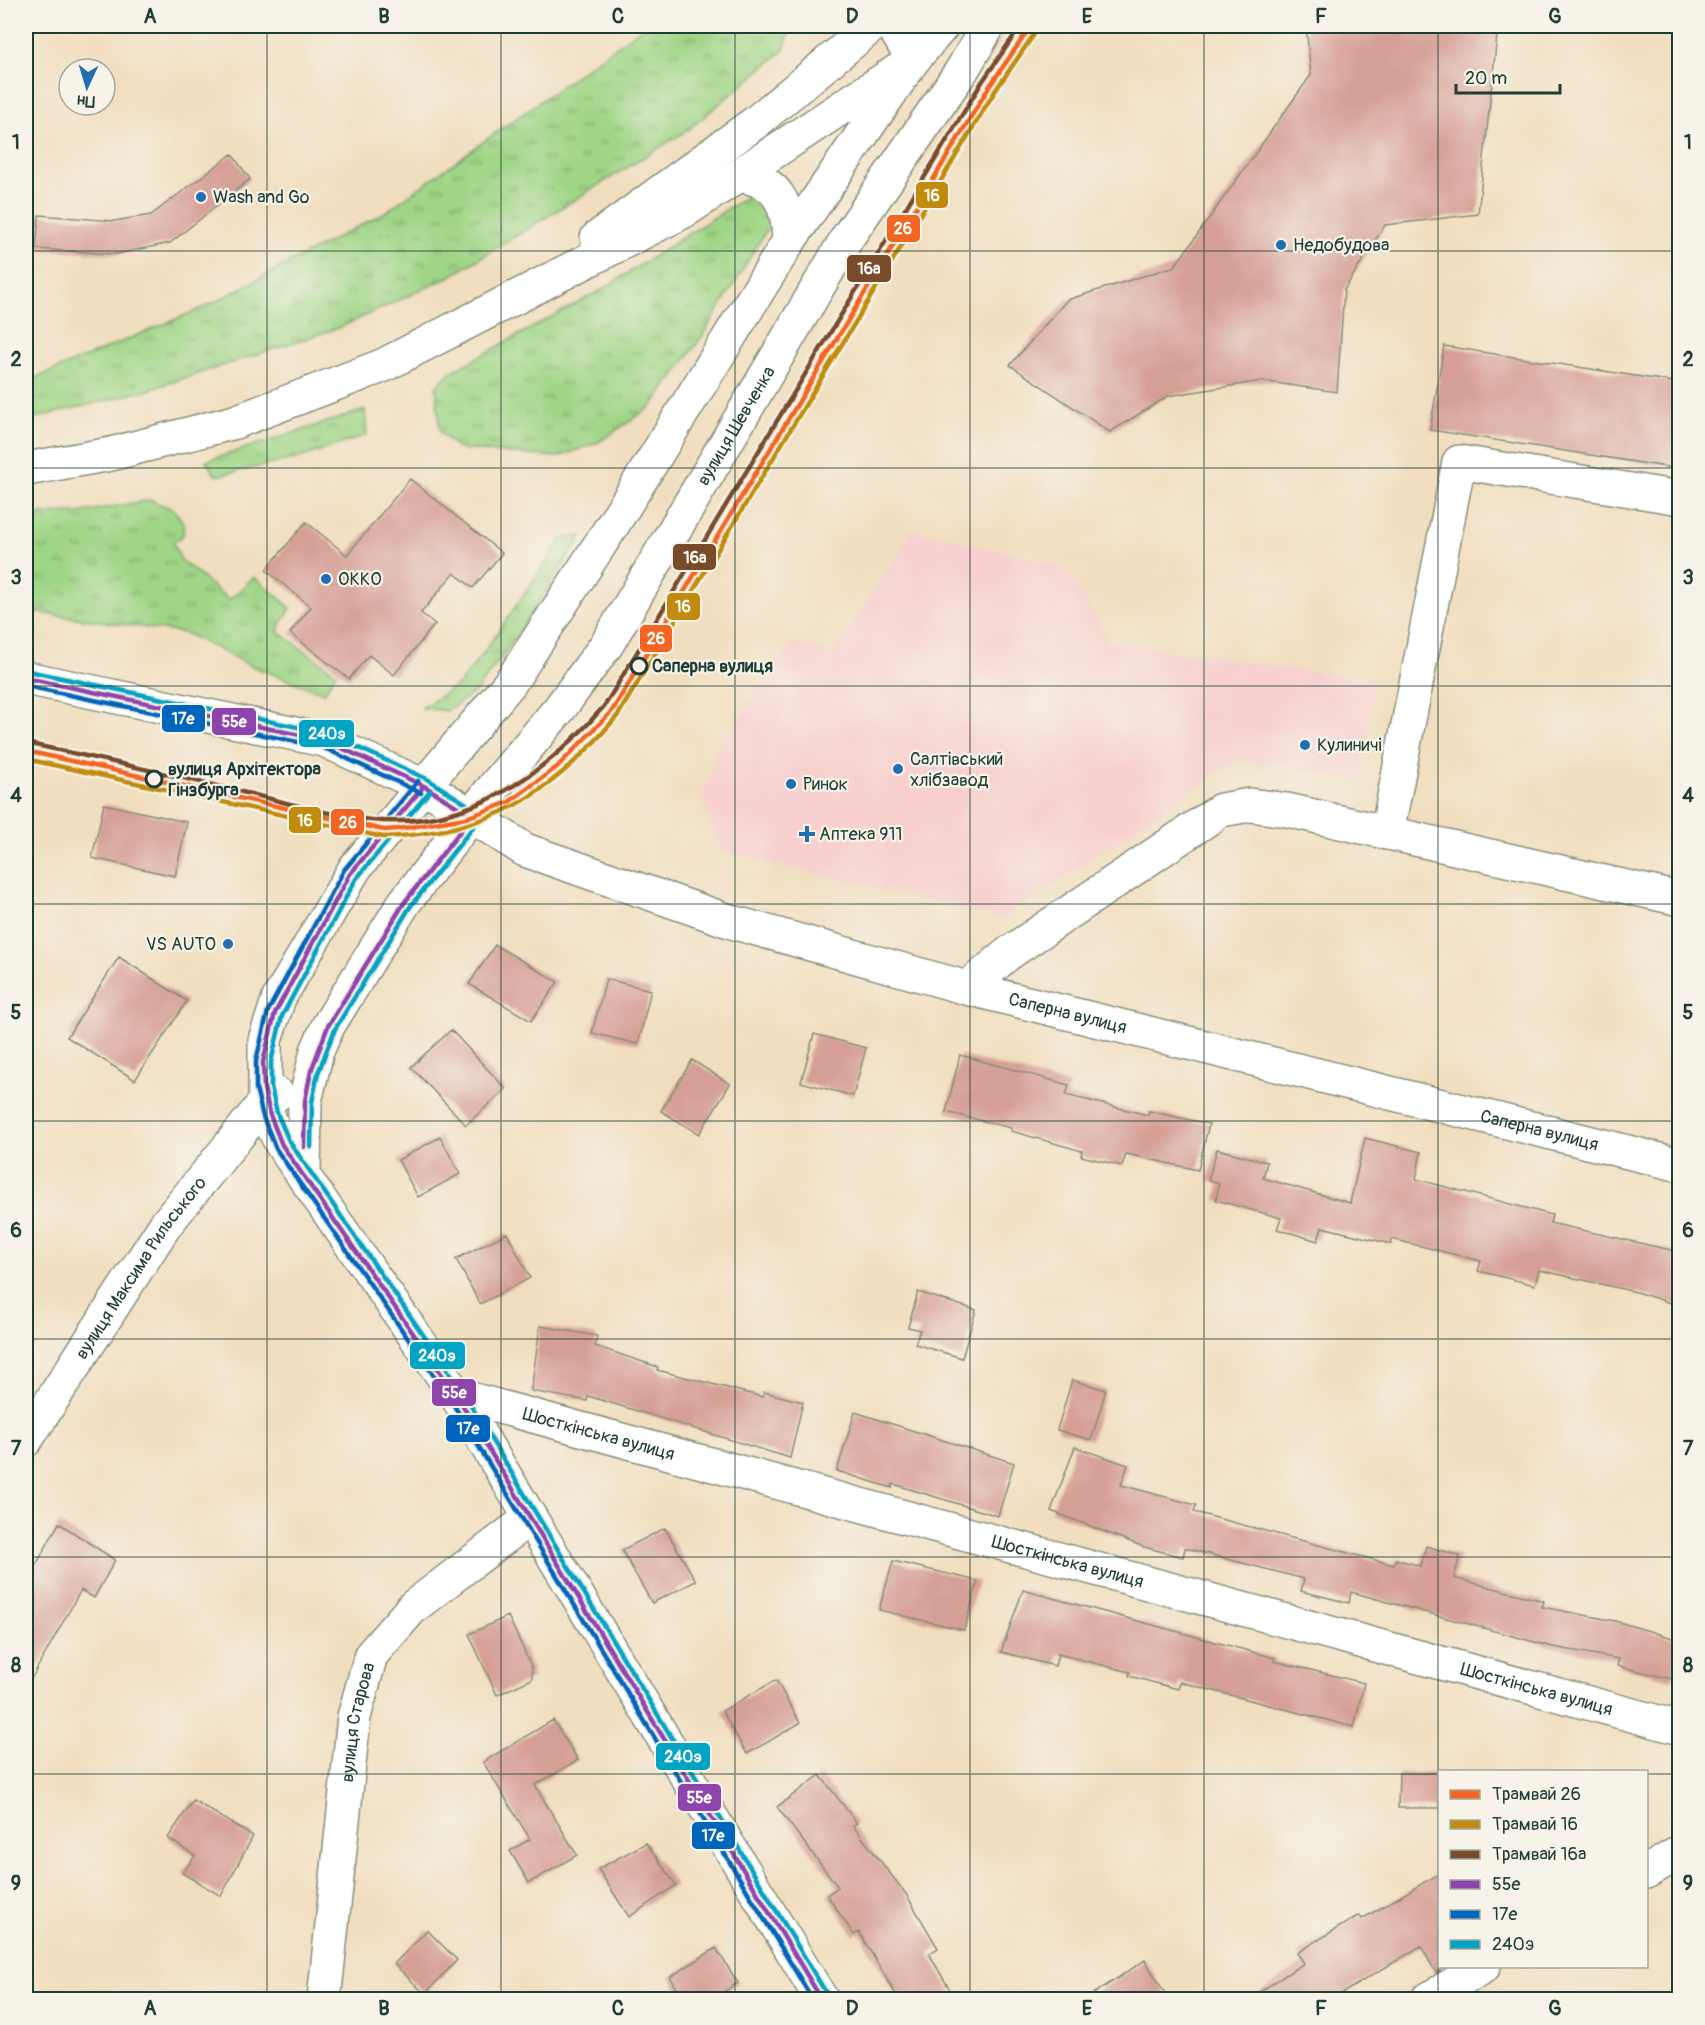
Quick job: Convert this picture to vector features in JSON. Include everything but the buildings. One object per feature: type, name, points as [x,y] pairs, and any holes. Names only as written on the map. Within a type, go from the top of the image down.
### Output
[{"type":"main road","points":[[508,303],[756,122],[872,26]]},
{"type":"main road","points":[[847,238],[915,98],[919,78],[913,60],[893,26]]},
{"type":"main road","points":[[822,2000],[456,1395],[282,1145],[270,1121],[265,1102],[263,1068],[265,1040],[279,998],[355,868],[510,683],[612,526],[789,241],[913,60],[942,26]]},
{"type":"main road","points":[[26,469],[111,454],[235,422],[382,366],[686,210],[741,176],[913,60],[955,26]]},
{"type":"main road","name":"вулиця Шевченка","points":[[472,816],[560,708],[607,644],[847,238],[962,70],[988,26]]},
{"type":"main road","points":[[741,176],[756,178],[770,186],[782,200],[789,219],[789,241]]},
{"type":"main road","points":[[1387,833],[1459,462],[1680,498]]},
{"type":"main road","name":"Саперна вулиця","points":[[26,678],[324,740],[423,786],[525,850],[732,922],[967,988],[1680,1165]]},
{"type":"main road","points":[[967,988],[1009,953],[1221,810],[1250,805],[1387,833],[1680,899]]},
{"type":"main road","points":[[304,1177],[305,1101],[311,1071],[328,1026],[404,903],[472,816]]},
{"type":"main road","name":"вулиця Максима Рильського","points":[[26,1440],[166,1224],[265,1102],[311,1071]]},
{"type":"main road","name":"Шосткінська вулиця","points":[[456,1395],[1680,1728]]},
{"type":"main road","name":"вулиця Старова","points":[[324,2000],[354,1716],[371,1655],[413,1607],[530,1518]]},
{"type":"main road","points":[[1648,1871],[1680,1852]]},
{"type":"main road","points":[[1427,2000],[1481,1968]]},
{"type":"shaded area","points":[[913,528],[1065,568],[1109,642],[1374,680],[1360,780],[1238,759],[1003,918],[722,851],[701,801],[719,747],[793,642],[834,655]]},
{"type":"green space","points":[[645,26],[792,26],[783,51],[688,130],[451,276],[341,327],[145,391],[26,420],[26,382],[205,307],[384,213]]},
{"type":"green space","points":[[749,195],[774,218],[703,335],[652,406],[599,442],[558,457],[458,449],[440,432],[436,387],[449,373],[603,289]]},
{"type":"green space","points":[[365,410],[367,435],[299,458],[216,476],[206,461]]},
{"type":"green space","points":[[150,500],[173,509],[184,523],[183,535],[173,543],[181,560],[229,600],[254,577],[291,608],[277,631],[336,673],[324,693],[256,668],[185,633],[26,611],[26,514],[78,513]]},
{"type":"green space","points":[[582,536],[512,643],[476,691],[447,711],[422,708],[459,684],[485,651],[562,539]]},
{"type":"tram line","name":"26","points":[[26,751],[384,830],[466,818],[509,802],[557,767],[612,711],[989,87],[1031,26]]},
{"type":"tram line","name":"16a","points":[[26,743],[321,811],[371,820],[406,821],[440,816],[472,806],[530,775],[557,754],[605,705],[982,82],[1018,30]]},
{"type":"tram line","name":"16","points":[[26,759],[383,837],[455,828],[487,818],[516,805],[542,788],[568,768],[618,715],[995,91],[1037,30]]},
{"type":"transit line","name":"240э","points":[[28,671],[326,733],[427,779],[479,812],[478,821],[410,907],[335,1029],[318,1073],[312,1102],[311,1147]]},
{"type":"transit line","name":"55е","points":[[26,678],[324,740],[424,786],[472,816],[404,903],[328,1026],[311,1071],[305,1101],[304,1147]]},
{"type":"transit line","name":"17е","points":[[26,686],[322,747],[421,793]]},
{"type":"transit line","name":"17е","points":[[418,781],[344,870],[268,1011],[256,1061],[256,1088],[263,1117],[276,1149],[450,1399],[813,2000]]},
{"type":"transit line","name":"55е","points":[[424,786],[350,874],[275,1013],[263,1062],[264,1088],[270,1115],[282,1145],[456,1395],[822,2000]]},
{"type":"transit line","name":"240э","points":[[430,791],[356,879],[282,1016],[271,1062],[271,1087],[277,1113],[289,1141],[462,1391],[828,1996]]},
{"type":"place","name":"Wash and Go","points":[[201,197]]},
{"type":"place","name":"Недобудова","points":[[1281,245]]},
{"type":"place","name":"ОККО","points":[[326,579]]},
{"type":"place","name":"Саперна вулиця","points":[[639,666]]},
{"type":"place","name":"Кулиничі","points":[[1305,745]]},
{"type":"place","name":"Салтівський хлібзавод","points":[[898,769]]},
{"type":"place","name":"вулиця Архітектора Гінзбурга","points":[[154,779]]},
{"type":"place","name":"Ринок","points":[[791,784]]},
{"type":"place","name":"Аптека 911","points":[[807,834]]},
{"type":"place","name":"VS AUTO","points":[[228,944]]}]
